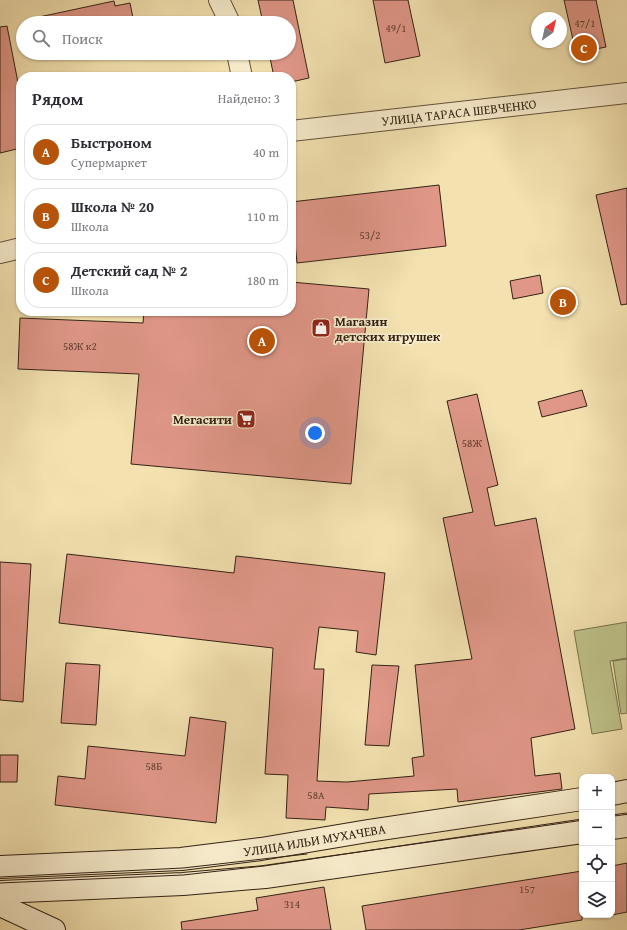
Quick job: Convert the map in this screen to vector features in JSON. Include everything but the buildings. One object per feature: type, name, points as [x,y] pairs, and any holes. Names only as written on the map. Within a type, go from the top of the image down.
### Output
[{"type":"main road","points":[[615,794],[627,792]]},
{"type":"main road","name":"УЛИЦА ИЛЬИ МУХАЧЕВА","points":[[0,867],[181,859],[261,849],[579,799]]},
{"type":"main road","points":[[615,828],[627,826]]},
{"type":"main road","points":[[379,830],[386,859]]},
{"type":"main road","points":[[0,892],[184,884],[258,878],[579,832]]},
{"type":"main road","points":[[0,905],[54,930]]},
{"type":"street","points":[[219,0],[227,16]]},
{"type":"street","points":[[238,60],[241,72]]},
{"type":"street","name":"УЛИЦА ТАРАСА ШЕВЧЕНКО","points":[[296,130],[627,93]]},
{"type":"street","points":[[0,253],[16,249]]},
{"type":"green space","points":[[627,622],[627,658],[610,661],[622,729],[592,734],[574,631]]},
{"type":"green space","points":[[627,659],[627,713],[621,714],[613,661]]},
{"type":"tram line","points":[[615,815],[627,813]]},
{"type":"tram line","points":[[0,883],[183,875],[264,866],[579,819]]},
{"type":"tram line","points":[[0,877],[183,868],[307,854]]},
{"type":"place","name":"Детский сад № 2","points":[[584,48]]},
{"type":"place","name":"Школа № 20","points":[[563,302]]},
{"type":"place","name":"Магазин детских игрушек","points":[[321,328]]},
{"type":"place","name":"Быстроном","points":[[262,341]]},
{"type":"place","name":"Мегасити","points":[[246,419]]}]
